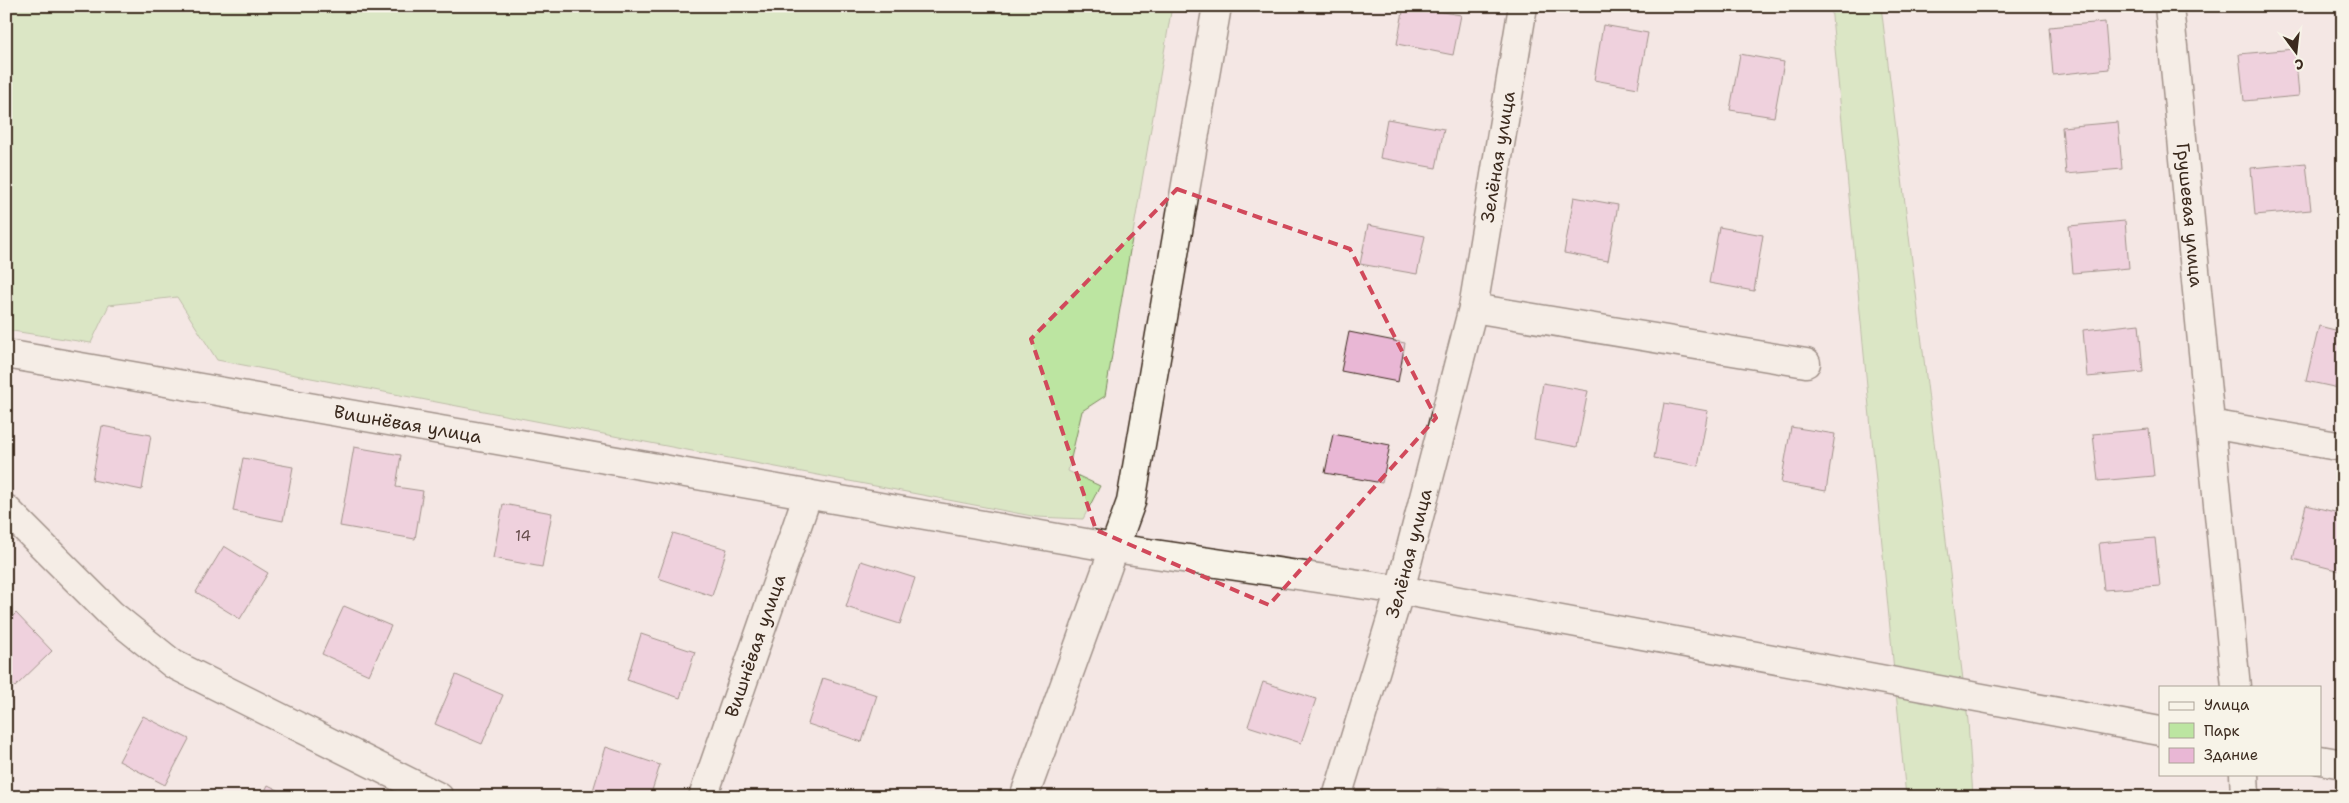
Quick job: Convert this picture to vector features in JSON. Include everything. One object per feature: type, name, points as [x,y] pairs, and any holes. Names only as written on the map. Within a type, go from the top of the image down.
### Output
[{"type":"street","points":[[1024,797],[1131,502],[1217,6]]},
{"type":"street","name":"Зелёная улица","points":[[1337,797],[1400,590],[1473,308],[1523,6]]},
{"type":"street","name":"Грушевая улица","points":[[2169,6],[2236,686]]},
{"type":"street","points":[[1473,308],[1806,363]]},
{"type":"street","name":"Вишнёвая улица","points":[[6,354],[1114,548],[1400,590],[2159,731]]},
{"type":"street","points":[[2210,424],[2343,447]]},
{"type":"street","name":"Вишнёвая улица","points":[[703,797],[808,494]]},
{"type":"street","points":[[6,509],[111,614],[173,664],[439,797]]},
{"type":"street","points":[[2322,760],[2343,764]]},
{"type":"street","points":[[2244,776],[2245,797]]},
{"type":"highlighted area","points":[[1177,189],[1350,249],[1436,418],[1269,605],[1096,530],[1031,339]]},
{"type":"green space","points":[[6,6],[1172,6],[1105,396],[1082,411],[1068,471],[1100,486],[1083,519],[1037,517],[217,360],[177,297],[109,305],[91,343],[6,330]]},
{"type":"green space","points":[[1831,6],[1881,6],[1968,721],[1973,797],[1906,797]]},
{"type":"building","points":[[1404,6],[1461,15],[1453,55],[1397,44]]},
{"type":"building","points":[[2105,22],[2109,69],[2053,75],[2049,27]]},
{"type":"building","points":[[1603,25],[1648,33],[1638,88],[1594,80]]},
{"type":"building","points":[[2295,49],[2299,96],[2244,101],[2239,54]]},
{"type":"building","points":[[1740,54],[1784,62],[1774,117],[1730,110]]},
{"type":"building","points":[[1387,119],[1444,129],[1436,168],[1380,158]]},
{"type":"building","points":[[2118,122],[2122,169],[2066,174],[2062,127]]},
{"type":"building","points":[[2306,163],[2311,210],[2255,215],[2251,168]]},
{"type":"building","points":[[1574,197],[1618,205],[1608,261],[1564,253]]},
{"type":"building","points":[[2125,221],[2129,268],[2073,273],[2069,226]]},
{"type":"building","points":[[1368,225],[1425,236],[1417,274],[1360,264]]},
{"type":"building","points":[[1719,227],[1763,235],[1754,291],[1709,283]]},
{"type":"building","points":[[2139,324],[2143,372],[2087,377],[2083,330]]},
{"type":"building","points":[[2319,326],[2343,332],[2343,389],[2306,381]]},
{"type":"building","points":[[1349,332],[1405,343],[1398,382],[1341,371]]},
{"type":"building","points":[[1543,383],[1588,391],[1577,447],[1534,439]]},
{"type":"building","points":[[1664,403],[1708,411],[1698,466],[1654,458]]},
{"type":"building","points":[[102,426],[151,435],[142,490],[92,480]]},
{"type":"building","points":[[1791,427],[1835,434],[1826,491],[1781,483]]},
{"type":"building","points":[[2149,429],[2154,476],[2098,481],[2093,434]]},
{"type":"building","points":[[1333,434],[1390,445],[1382,483],[1325,473]]},
{"type":"building","points":[[354,447],[401,455],[396,487],[423,491],[415,539],[340,526]]},
{"type":"building","points":[[243,458],[293,467],[283,521],[233,511]]},
{"type":"building","points":[[503,504],[552,513],[542,567],[493,558]]},
{"type":"building","points":[[2306,505],[2343,514],[2343,561],[2340,571],[2293,559]]},
{"type":"building","points":[[673,533],[727,549],[712,596],[658,578]]},
{"type":"building","points":[[2155,538],[2160,586],[2104,590],[2099,543]]},
{"type":"building","points":[[224,546],[268,573],[240,619],[196,592]]},
{"type":"building","points":[[861,561],[915,578],[900,624],[846,607]]},
{"type":"building","points":[[344,606],[391,626],[369,675],[322,654]]},
{"type":"building","points":[[16,613],[52,651],[15,687],[6,678],[6,623]]},
{"type":"building","points":[[641,634],[695,652],[680,698],[627,680]]},
{"type":"building","points":[[456,675],[503,695],[482,744],[435,724]]},
{"type":"building","points":[[823,678],[877,695],[862,742],[808,724]]},
{"type":"building","points":[[1263,682],[1316,699],[1301,743],[1248,726]]},
{"type":"building","points":[[143,716],[189,739],[165,785],[119,761]]},
{"type":"building","points":[[606,747],[660,765],[650,797],[601,797],[592,794]]},
{"type":"building","points":[[268,785],[292,797],[262,797]]},
{"type":"building","points":[[1437,788],[1482,796],[1436,797]]}]
